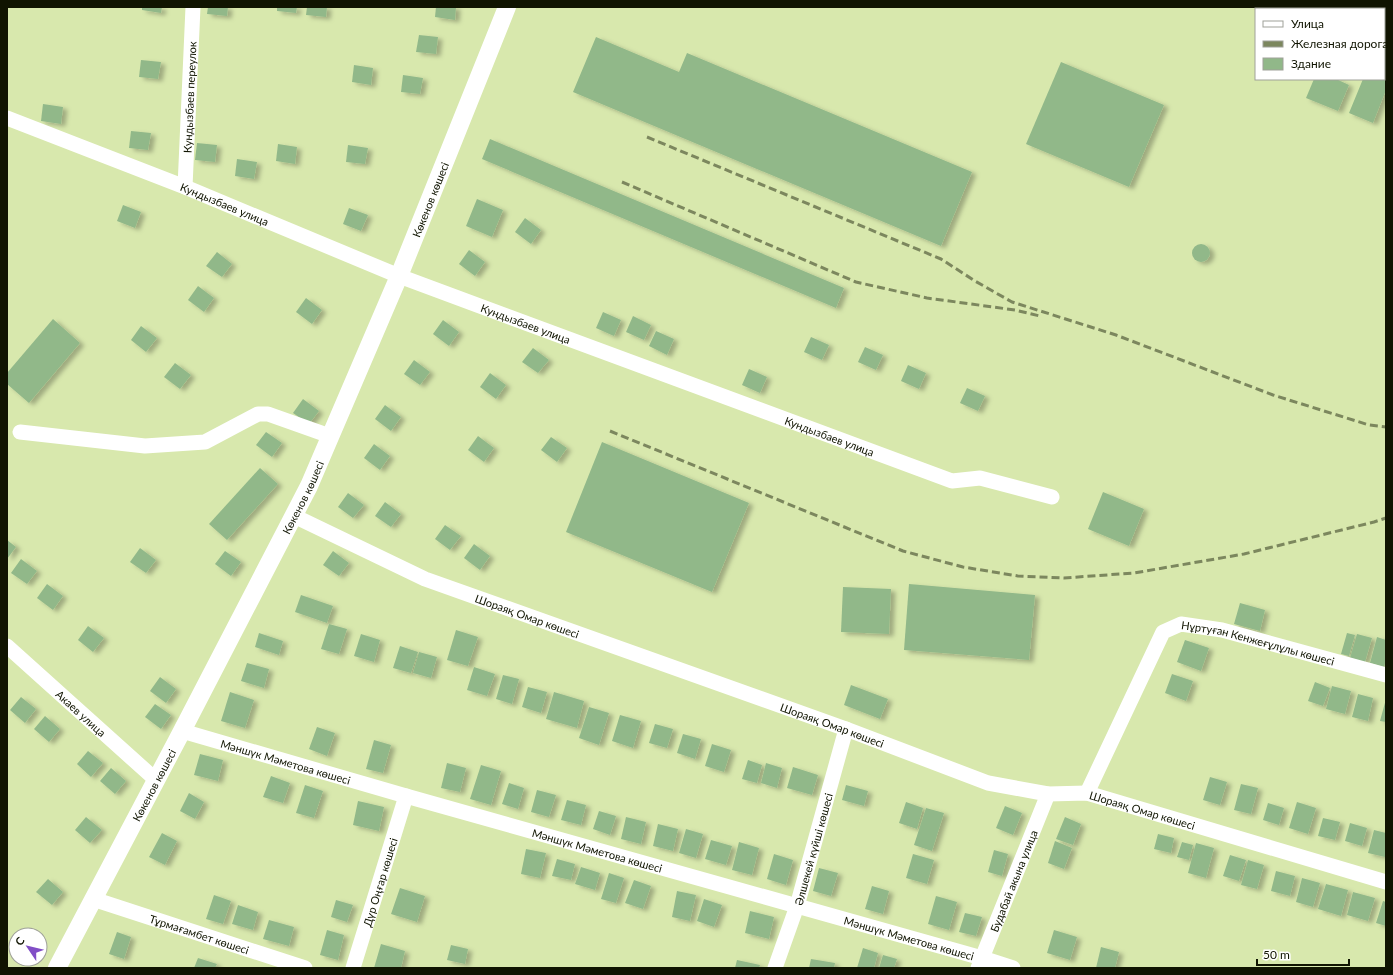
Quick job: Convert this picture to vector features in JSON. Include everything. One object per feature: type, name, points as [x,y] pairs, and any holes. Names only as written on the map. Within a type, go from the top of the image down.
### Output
[{"type":"street","name":"Кундызбаев переулок","points":[[184,187],[192,7]]},
{"type":"street","name":"Көкенов көшесі","points":[[57,968],[309,486],[399,276],[507,7]]},
{"type":"street","name":"Кундызбаев улица","points":[[7,118],[184,187],[399,276],[952,481],[980,478],[1052,497]]},
{"type":"street","points":[[20,432],[145,446],[205,442],[258,414],[268,414],[330,436]]},
{"type":"street","name":"Шораяқ Омар көшесі","points":[[294,516],[424,579],[846,729],[988,783],[1048,794],[1087,793],[1386,882]]},
{"type":"street","name":"Нұртуған Кенжеғұлұлы көшесі","points":[[1087,793],[1163,632],[1181,624],[1222,630],[1386,675]]},
{"type":"street","name":"Акаев улица","points":[[7,646],[156,780]]},
{"type":"street","name":"Әлшекей күйші көшесі","points":[[776,968],[797,906],[846,729]]},
{"type":"street","name":"Мәншүк Мәметова көшесі","points":[[182,731],[406,796],[797,906],[980,963],[1013,968]]},
{"type":"street","name":"Будабай акына улица","points":[[980,963],[1048,794]]},
{"type":"street","name":"Дүр Оңғар көшесі","points":[[353,968],[406,796]]},
{"type":"street","name":"Тұрмағамбет көшесі","points":[[94,899],[305,968]]},
{"type":"building","points":[[142,7],[162,7],[161,13],[142,10]]},
{"type":"building","points":[[208,7],[228,7],[227,16],[207,14]]},
{"type":"building","points":[[277,7],[297,7],[296,13],[277,11]]},
{"type":"building","points":[[307,7],[327,7],[326,17],[306,15]]},
{"type":"building","points":[[436,7],[456,7],[455,20],[435,17]]},
{"type":"building","points":[[1386,31],[1386,90],[1373,123],[1349,113],[1363,80],[1385,80]]},
{"type":"building","points":[[419,35],[438,37],[436,54],[416,52]]},
{"type":"building","points":[[596,37],[679,72],[687,53],[972,172],[941,246],[573,92]]},
{"type":"building","points":[[141,60],[161,62],[158,79],[139,77]]},
{"type":"building","points":[[1061,62],[1164,105],[1129,187],[1026,144]]},
{"type":"building","points":[[354,65],[373,68],[371,85],[352,82]]},
{"type":"building","points":[[403,75],[423,78],[420,94],[401,92]]},
{"type":"building","points":[[1314,80],[1338,80],[1349,85],[1338,111],[1306,98]]},
{"type":"building","points":[[43,104],[63,107],[61,124],[41,121]]},
{"type":"building","points":[[131,131],[151,133],[148,150],[129,148]]},
{"type":"building","points":[[490,139],[844,288],[836,308],[482,159]]},
{"type":"building","points":[[197,143],[217,145],[215,162],[195,160]]},
{"type":"building","points":[[278,144],[297,147],[295,164],[276,161]]},
{"type":"building","points":[[348,145],[368,148],[365,164],[346,162]]},
{"type":"building","points":[[237,159],[257,162],[254,179],[235,176]]},
{"type":"building","points":[[477,199],[503,210],[492,237],[466,226]]},
{"type":"building","points":[[123,205],[141,212],[135,228],[117,221]]},
{"type":"building","points":[[349,208],[368,215],[361,231],[343,224]]},
{"type":"building","points":[[525,218],[541,230],[531,244],[515,232]]},
{"type":"building","points":[[1201,244],[1207,247],[1210,253],[1207,259],[1201,262],[1195,259],[1192,253],[1195,247]]},
{"type":"building","points":[[469,250],[485,262],[475,276],[459,264]]},
{"type":"building","points":[[217,252],[232,264],[222,277],[206,266]]},
{"type":"building","points":[[198,286],[214,298],[204,312],[188,300]]},
{"type":"building","points":[[306,298],[322,310],[312,324],[296,312]]},
{"type":"building","points":[[603,312],[621,320],[614,336],[596,328]]},
{"type":"building","points":[[633,316],[651,325],[644,340],[626,332]]},
{"type":"building","points":[[53,319],[80,343],[29,403],[7,384],[7,373]]},
{"type":"building","points":[[443,320],[459,332],[449,346],[433,334]]},
{"type":"building","points":[[141,326],[157,338],[146,352],[131,340]]},
{"type":"building","points":[[656,331],[674,339],[667,355],[649,346]]},
{"type":"building","points":[[811,337],[829,345],[822,360],[804,352]]},
{"type":"building","points":[[865,347],[883,355],[876,370],[858,362]]},
{"type":"building","points":[[533,348],[549,360],[538,373],[522,362]]},
{"type":"building","points":[[414,360],[430,372],[420,385],[404,374]]},
{"type":"building","points":[[175,363],[191,375],[180,389],[164,377]]},
{"type":"building","points":[[908,365],[926,373],[919,389],[901,381]]},
{"type":"building","points":[[749,369],[767,377],[760,393],[742,385]]},
{"type":"building","points":[[490,373],[506,385],[496,399],[480,387]]},
{"type":"building","points":[[967,388],[985,396],[978,411],[960,403]]},
{"type":"building","points":[[303,399],[319,411],[309,424],[293,413]]},
{"type":"building","points":[[385,405],[401,417],[391,431],[375,419]]},
{"type":"building","points":[[266,432],[282,443],[272,457],[256,445]]},
{"type":"building","points":[[478,436],[494,448],[484,462],[468,450]]},
{"type":"building","points":[[551,437],[567,448],[557,462],[541,450]]},
{"type":"building","points":[[602,442],[749,503],[712,592],[566,532]]},
{"type":"building","points":[[374,444],[390,456],[380,470],[364,458]]},
{"type":"building","points":[[260,468],[278,484],[227,540],[209,524]]},
{"type":"building","points":[[1103,492],[1144,509],[1129,546],[1088,529]]},
{"type":"building","points":[[348,493],[364,505],[353,518],[338,507]]},
{"type":"building","points":[[385,502],[401,514],[391,527],[375,516]]},
{"type":"building","points":[[445,525],[461,536],[450,550],[435,539]]},
{"type":"building","points":[[7,540],[16,547],[7,559]]},
{"type":"building","points":[[474,544],[490,556],[480,570],[464,558]]},
{"type":"building","points":[[140,548],[156,560],[146,573],[130,562]]},
{"type":"building","points":[[225,551],[241,562],[231,576],[215,564]]},
{"type":"building","points":[[333,551],[349,563],[339,576],[323,565]]},
{"type":"building","points":[[21,559],[37,571],[27,584],[11,573]]},
{"type":"building","points":[[47,584],[63,596],[53,610],[37,598]]},
{"type":"building","points":[[909,584],[1035,595],[1029,660],[904,650]]},
{"type":"building","points":[[843,587],[891,589],[889,634],[841,632]]},
{"type":"building","points":[[301,595],[333,606],[327,623],[295,612]]},
{"type":"building","points":[[1240,603],[1265,610],[1260,631],[1234,624]]},
{"type":"building","points":[[329,624],[347,629],[339,654],[321,649]]},
{"type":"building","points":[[88,626],[104,638],[93,652],[78,640]]},
{"type":"building","points":[[456,630],[478,637],[468,666],[447,660]]},
{"type":"building","points":[[259,633],[283,641],[279,655],[255,647]]},
{"type":"building","points":[[1347,633],[1355,635],[1349,656],[1341,654]]},
{"type":"building","points":[[361,634],[380,640],[374,662],[354,656]]},
{"type":"building","points":[[1357,634],[1372,638],[1365,662],[1350,658]]},
{"type":"building","points":[[1377,637],[1386,640],[1386,659],[1384,667],[1370,663]]},
{"type":"building","points":[[1185,640],[1209,648],[1201,671],[1177,662]]},
{"type":"building","points":[[400,646],[418,652],[411,673],[393,668]]},
{"type":"building","points":[[419,652],[437,657],[431,678],[413,673]]},
{"type":"building","points":[[247,663],[269,669],[264,688],[241,681]]},
{"type":"building","points":[[474,667],[495,674],[487,696],[467,690]]},
{"type":"building","points":[[1172,674],[1193,681],[1186,701],[1165,693]]},
{"type":"building","points":[[503,675],[519,679],[512,704],[496,699]]},
{"type":"building","points":[[160,677],[176,689],[166,703],[150,691]]},
{"type":"building","points":[[1315,682],[1330,688],[1323,706],[1308,701]]},
{"type":"building","points":[[851,685],[888,699],[880,719],[844,705]]},
{"type":"building","points":[[1332,686],[1351,691],[1345,714],[1326,709]]},
{"type":"building","points":[[528,687],[547,692],[541,713],[522,707]]},
{"type":"building","points":[[230,692],[254,700],[245,728],[221,721]]},
{"type":"building","points":[[554,692],[584,701],[577,728],[546,719]]},
{"type":"building","points":[[1358,694],[1373,698],[1368,721],[1352,717]]},
{"type":"building","points":[[21,697],[36,709],[25,723],[10,710]]},
{"type":"building","points":[[1386,699],[1386,722],[1380,721]]},
{"type":"building","points":[[155,704],[171,715],[161,729],[145,717]]},
{"type":"building","points":[[589,707],[609,713],[599,745],[579,738]]},
{"type":"building","points":[[620,715],[641,721],[633,748],[612,741]]},
{"type":"building","points":[[45,716],[60,729],[49,742],[34,729]]},
{"type":"building","points":[[655,724],[673,729],[667,748],[649,743]]},
{"type":"building","points":[[317,727],[335,733],[327,756],[309,749]]},
{"type":"building","points":[[683,734],[701,739],[695,759],[677,753]]},
{"type":"building","points":[[374,740],[391,745],[383,773],[366,769]]},
{"type":"building","points":[[712,744],[731,750],[724,772],[705,766]]},
{"type":"building","points":[[88,751],[103,763],[91,777],[77,764]]},
{"type":"building","points":[[200,754],[223,760],[218,781],[194,775]]},
{"type":"building","points":[[748,760],[762,765],[757,783],[742,779]]},
{"type":"building","points":[[447,763],[466,768],[460,792],[441,788]]},
{"type":"building","points":[[766,763],[782,768],[777,788],[761,783]]},
{"type":"building","points":[[481,765],[501,771],[491,805],[470,799]]},
{"type":"building","points":[[793,767],[818,775],[812,795],[787,788]]},
{"type":"building","points":[[111,768],[126,781],[115,794],[100,781]]},
{"type":"building","points":[[271,776],[290,783],[283,803],[263,797]]},
{"type":"building","points":[[1210,777],[1227,782],[1220,805],[1203,800]]},
{"type":"building","points":[[509,783],[524,788],[518,809],[502,804]]},
{"type":"building","points":[[1241,784],[1258,788],[1251,814],[1234,810]]},
{"type":"building","points":[[305,785],[323,791],[314,818],[296,813]]},
{"type":"building","points":[[846,785],[868,791],[864,806],[842,800]]},
{"type":"building","points":[[537,790],[556,795],[549,817],[531,812]]},
{"type":"building","points":[[189,793],[204,802],[195,819],[180,811]]},
{"type":"building","points":[[567,800],[586,805],[581,825],[561,820]]},
{"type":"building","points":[[358,801],[384,807],[379,831],[353,825]]},
{"type":"building","points":[[906,802],[923,808],[917,829],[899,823]]},
{"type":"building","points":[[1297,802],[1316,808],[1308,834],[1289,828]]},
{"type":"building","points":[[1268,803],[1284,808],[1279,825],[1263,820]]},
{"type":"building","points":[[1005,806],[1022,813],[1013,835],[996,828]]},
{"type":"building","points":[[926,808],[944,813],[932,851],[914,845]]},
{"type":"building","points":[[599,811],[616,816],[610,835],[593,829]]},
{"type":"building","points":[[86,817],[102,830],[90,843],[75,830]]},
{"type":"building","points":[[626,817],[646,822],[641,844],[621,839]]},
{"type":"building","points":[[1065,817],[1081,824],[1073,845],[1056,839]]},
{"type":"building","points":[[1323,818],[1340,822],[1335,840],[1318,836]]},
{"type":"building","points":[[1350,823],[1367,828],[1362,846],[1345,841]]},
{"type":"building","points":[[658,824],[678,829],[673,851],[653,846]]},
{"type":"building","points":[[686,829],[703,834],[696,858],[679,853]]},
{"type":"building","points":[[1374,830],[1386,833],[1385,857],[1368,853]]},
{"type":"building","points":[[162,833],[177,841],[165,865],[149,857]]},
{"type":"building","points":[[1158,834],[1174,838],[1171,853],[1154,849]]},
{"type":"building","points":[[711,840],[732,846],[726,865],[705,859]]},
{"type":"building","points":[[1055,841],[1072,848],[1064,869],[1048,863]]},
{"type":"building","points":[[739,842],[759,848],[752,875],[732,870]]},
{"type":"building","points":[[1182,842],[1193,845],[1189,860],[1177,857]]},
{"type":"building","points":[[1196,843],[1214,848],[1206,878],[1188,873]]},
{"type":"building","points":[[526,849],[546,853],[540,878],[521,874]]},
{"type":"building","points":[[994,850],[1008,854],[1002,876],[988,872]]},
{"type":"building","points":[[774,854],[793,860],[786,885],[767,879]]},
{"type":"building","points":[[913,854],[934,860],[927,884],[906,878]]},
{"type":"building","points":[[1230,855],[1246,860],[1239,881],[1223,876]]},
{"type":"building","points":[[557,859],[575,864],[571,880],[552,876]]},
{"type":"building","points":[[1248,860],[1264,865],[1257,889],[1241,885]]},
{"type":"building","points":[[581,867],[600,873],[595,890],[575,884]]},
{"type":"building","points":[[819,868],[838,873],[831,896],[813,891]]},
{"type":"building","points":[[1276,871],[1295,876],[1290,896],[1271,891]]},
{"type":"building","points":[[609,873],[624,878],[616,903],[601,899]]},
{"type":"building","points":[[1302,878],[1320,883],[1313,907],[1296,902]]},
{"type":"building","points":[[48,879],[63,892],[52,905],[36,892]]},
{"type":"building","points":[[634,880],[651,886],[643,909],[625,903]]},
{"type":"building","points":[[1326,884],[1348,890],[1341,916],[1318,909]]},
{"type":"building","points":[[872,886],[889,891],[883,914],[865,909]]},
{"type":"building","points":[[400,888],[425,896],[417,922],[391,914]]},
{"type":"building","points":[[677,891],[696,895],[690,921],[672,917]]},
{"type":"building","points":[[1353,892],[1375,898],[1368,921],[1347,915]]},
{"type":"building","points":[[214,895],[231,901],[223,924],[206,919]]},
{"type":"building","points":[[936,896],[957,902],[949,930],[928,924]]},
{"type":"building","points":[[704,899],[722,905],[714,927],[697,921]]},
{"type":"building","points":[[336,900],[353,905],[347,922],[331,917]]},
{"type":"building","points":[[1383,901],[1386,902],[1386,926],[1376,923]]},
{"type":"building","points":[[238,905],[258,912],[253,930],[232,924]]},
{"type":"building","points":[[750,911],[774,917],[769,939],[745,933]]},
{"type":"building","points":[[965,913],[982,917],[976,936],[959,932]]},
{"type":"building","points":[[269,920],[294,927],[289,946],[263,939]]},
{"type":"building","points":[[327,930],[344,935],[338,960],[320,955]]},
{"type":"building","points":[[1054,930],[1077,937],[1070,960],[1047,953]]},
{"type":"building","points":[[117,932],[131,937],[124,959],[109,954]]},
{"type":"building","points":[[381,944],[405,951],[401,968],[374,968]]},
{"type":"building","points":[[451,945],[468,949],[465,964],[447,960]]},
{"type":"building","points":[[1101,947],[1119,952],[1115,968],[1096,968]]},
{"type":"building","points":[[863,948],[878,953],[874,968],[857,968]]},
{"type":"building","points":[[883,955],[897,959],[894,968],[879,968]]},
{"type":"building","points":[[198,958],[217,964],[215,968],[194,968]]},
{"type":"building","points":[[811,959],[835,963],[834,968],[809,968]]},
{"type":"building","points":[[737,960],[760,965],[759,968],[735,968]]},
{"type":"railway","points":[[647,137],[941,259],[975,281],[1012,302],[1116,335],[1273,395],[1369,425],[1386,427]]},
{"type":"railway","points":[[622,182],[856,282],[927,298],[1015,310],[1040,316]]},
{"type":"railway","points":[[610,431],[903,551],[963,567],[1018,576],[1064,578],[1134,573],[1244,554],[1386,518]]}]
